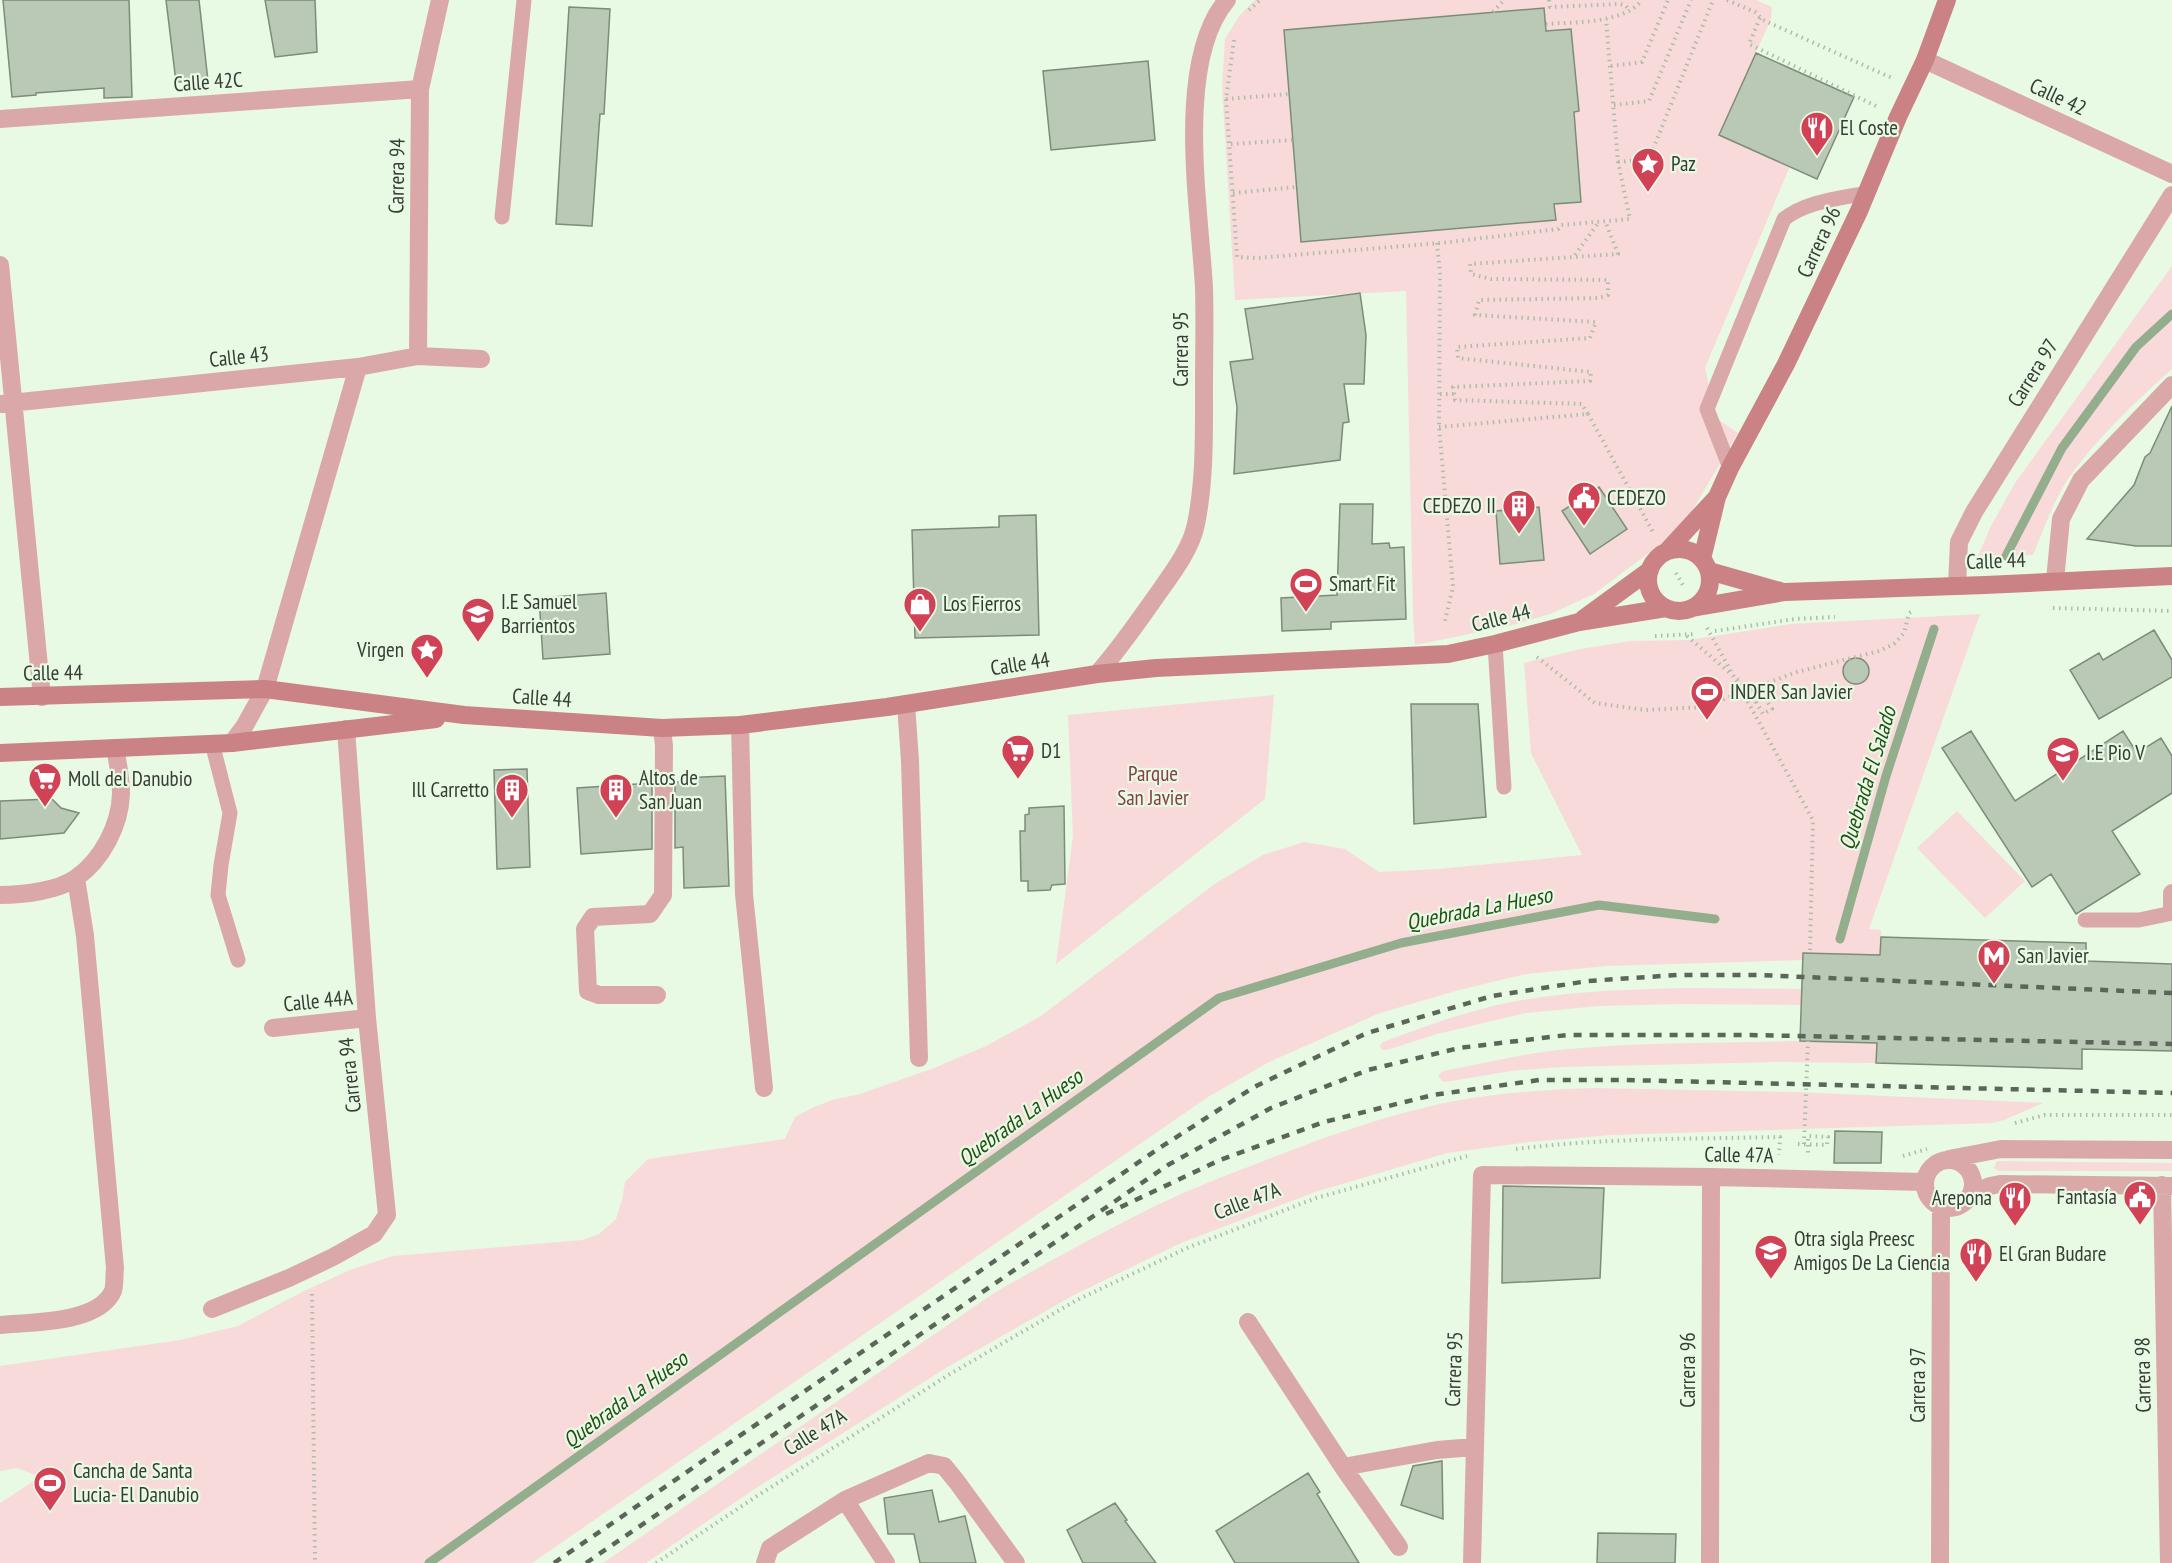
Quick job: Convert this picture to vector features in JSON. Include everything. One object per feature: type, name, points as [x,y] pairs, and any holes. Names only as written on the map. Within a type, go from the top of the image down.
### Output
[{"type":"street","name":"Carrera 94","points":[[418,356],[420,89],[440,0]]},
{"type":"street","name":"Carrera 95","points":[[1097,674],[1117,652],[1178,567],[1196,526],[1204,452],[1204,290],[1197,196],[1194,106],[1206,36],[1227,0]]},
{"type":"street","name":"Carrera 96","points":[[1650,570],[1659,555],[1669,557],[1717,497],[1730,468],[1786,364],[1866,193],[1925,60],[1947,0]]},
{"type":"street","name":"Calle 42","points":[[1925,60],[2172,174]]},
{"type":"street","name":"Calle 42C","points":[[0,119],[420,89]]},
{"type":"street","name":"Carrera 97","points":[[1957,585],[1959,542],[1974,512],[2172,195]]},
{"type":"street","points":[[0,265],[7,403],[42,697]]},
{"type":"street","name":"Calle 43","points":[[7,403],[358,367],[418,356],[481,359]]},
{"type":"street","points":[[232,743],[244,728],[265,689],[358,367]]},
{"type":"street","points":[[2055,580],[2061,519],[2081,480],[2172,385]]},
{"type":"street","name":"Carrera 96","points":[[1690,601],[1705,596],[1710,579],[1706,565],[1717,497]]},
{"type":"street","name":"Calle 44","points":[[1669,557],[1686,549],[1695,553],[1706,565],[1785,592]]},
{"type":"street","name":"Calle 44","points":[[1580,622],[1650,570]]},
{"type":"street","points":[[1650,570],[1649,589],[1653,597],[1666,608]]},
{"type":"street","name":"Calle 44","points":[[0,697],[265,689],[464,715],[662,728],[740,725],[906,704],[1097,674],[1156,668],[1448,654],[1580,622],[1666,608],[1681,610],[1690,601],[1785,592],[2172,576]]},
{"type":"street","points":[[906,704],[910,761],[919,1058]]},
{"type":"street","name":"Calle 44","points":[[0,753],[232,743],[464,715]]},
{"type":"street","points":[[740,725],[744,894],[764,1088]]},
{"type":"street","points":[[657,995],[599,995],[588,991],[585,929],[593,917],[650,914],[663,895],[664,746],[662,728]]},
{"type":"street","name":"Carrera 94","points":[[212,1309],[312,1268],[374,1234],[387,1215],[367,1018],[346,729]]},
{"type":"street","points":[[0,895],[21,895],[44,890],[76,878],[101,853],[117,822],[121,795],[115,748]]},
{"type":"street","points":[[0,1325],[71,1318],[102,1305],[113,1290],[115,1268],[113,1244],[85,936],[76,878]]},
{"type":"street","name":"Calle 44A","points":[[273,1028],[367,1018]]},
{"type":"street","points":[[2167,1185],[2000,1184],[1971,1194],[1958,1206],[1949,1208],[1932,1201],[1926,1192],[1924,1182],[1933,1166],[1949,1159],[2001,1149],[2172,1150]]},
{"type":"street","points":[[1949,1159],[1959,1161],[1967,1167],[1974,1185],[1971,1194]]},
{"type":"street","name":"Carrera 95","points":[[1472,1563],[1482,1175]]},
{"type":"street","name":"Calle 47A","points":[[1482,1175],[1924,1182]]},
{"type":"street","name":"Carrera 96","points":[[1710,1563],[1711,1177]]},
{"type":"street","name":"Carrera 98","points":[[2167,1185],[2169,1563]]},
{"type":"street","name":"Carrera 97","points":[[1940,1563],[1941,1206]]},
{"type":"street","points":[[1248,1322],[1343,1467],[1399,1547]]},
{"type":"street","points":[[1343,1467],[1437,1450],[1474,1447]]},
{"type":"street","points":[[765,1563],[770,1548],[845,1500],[929,1463],[944,1466],[1016,1563]]},
{"type":"street","points":[[845,1500],[886,1563]]},
{"type":"lane","points":[[502,217],[524,0]]},
{"type":"lane","points":[[1730,468],[1707,410],[1784,219],[1794,211],[1807,206],[1866,193]]},
{"type":"lane","points":[[1495,644],[1504,788]]},
{"type":"lane","points":[[212,743],[230,813],[220,865],[218,896],[238,960]]},
{"type":"lane","points":[[2085,920],[2139,920],[2172,903]]},
{"type":"path","points":[[1242,18],[1260,0]]},
{"type":"path","points":[[1493,12],[1504,0]]},
{"type":"path","points":[[1549,0],[1550,7],[1619,4],[1625,5],[1630,10]]},
{"type":"path","points":[[1546,24],[1606,19],[1630,10],[1642,0]]},
{"type":"path","points":[[1611,66],[1642,62],[1668,0]]},
{"type":"path","points":[[1614,105],[1649,101],[1691,0]]},
{"type":"path","points":[[1618,162],[1649,159],[1713,0]]},
{"type":"path","points":[[1727,0],[1755,12],[1760,18],[1912,87]]},
{"type":"path","points":[[1760,18],[1749,44],[1898,117]]},
{"type":"path","points":[[1234,35],[1226,99],[1231,144],[1237,257],[1256,258],[1437,243],[1558,229],[1561,225],[1630,219],[1618,162],[1606,19]]},
{"type":"path","points":[[1226,99],[1289,94]]},
{"type":"path","points":[[1231,144],[1293,140]]},
{"type":"path","points":[[1233,193],[1297,187]]},
{"type":"path","points":[[1605,221],[1618,254],[1575,255],[1470,264],[1471,274],[1491,279],[1608,280],[1608,295],[1591,298],[1479,300],[1475,315],[1596,322],[1590,338],[1457,346],[1458,358],[1591,372],[1590,381],[1453,387],[1454,394],[1455,400],[1582,404],[1653,532]]},
{"type":"path","points":[[1575,255],[1599,222]]},
{"type":"path","points":[[1437,243],[1440,273],[1439,427],[1453,587],[1444,626]]},
{"type":"path","points":[[1440,394],[1454,394]]},
{"type":"path","points":[[1439,427],[1588,414]]},
{"type":"path","points":[[1669,557],[1690,601]]},
{"type":"path","points":[[2044,608],[2172,611]]},
{"type":"path","points":[[1897,613],[1920,612]]},
{"type":"path","points":[[1546,654],[1536,656],[1595,703],[1646,710],[1703,707],[1797,672],[1879,651],[1894,644],[1904,633],[1909,613]]},
{"type":"path","points":[[1647,636],[1687,635],[1795,619],[1840,616]]},
{"type":"path","points":[[1706,626],[1813,820],[1810,954]]},
{"type":"path","points":[[1687,635],[1749,690],[1763,714],[1772,709],[1761,692],[1747,699]]},
{"type":"path","points":[[1808,1041],[1803,1145],[1808,1156]]},
{"type":"path","points":[[1808,1136],[1828,1137],[1827,1145],[1803,1145],[1808,1136]]},
{"type":"path","points":[[1512,1150],[1545,1145],[1641,1140],[1780,1137],[1778,1155],[1788,1155]]},
{"type":"path","name":"Calle 47A","points":[[656,1563],[950,1374],[1077,1300],[1187,1248],[1316,1198],[1467,1155],[1478,1154]]},
{"type":"path","points":[[1467,1155],[1482,1175]]},
{"type":"path","points":[[1798,1156],[1816,1157]]},
{"type":"path","points":[[312,1268],[315,1563]]},
{"type":"green space","points":[[1255,0],[1756,0],[1772,7],[1771,19],[1719,135],[1790,166],[1705,368],[1716,418],[1738,433],[1682,528],[1594,594],[1550,614],[1509,626],[1415,645],[1406,291],[1235,300],[1222,86],[1225,39],[1239,16]]},
{"type":"green space","points":[[2172,266],[2172,369],[2118,420],[2070,476],[2054,504],[2033,555],[1978,556],[1991,526],[2015,483]]},
{"type":"green space","points":[[1980,614],[1869,929],[1881,930],[1880,955],[1803,960],[1606,966],[1526,974],[1459,990],[1380,1013],[1269,1062],[1208,1097],[532,1563],[0,1563],[0,1503],[40,1477],[17,1468],[0,1471],[0,1366],[180,1340],[238,1326],[350,1270],[393,1256],[583,1240],[599,1234],[616,1219],[625,1182],[648,1159],[785,1139],[795,1117],[812,1108],[934,1068],[986,1046],[1041,1016],[1216,883],[1263,855],[1304,842],[1345,849],[1379,872],[1438,869],[1582,855],[1531,753],[1524,663],[1580,649],[1631,641],[1689,640],[1791,624]]},
{"type":"green space","name":"Parque San Javier","points":[[1274,695],[1265,799],[1056,964],[1073,836],[1068,715]]},
{"type":"green space","points":[[1957,811],[2025,881],[1985,918],[1917,848]]},
{"type":"green space","points":[[1686,988],[1802,989],[1802,1005],[1599,1006],[1526,1013],[1437,1034],[1387,1050],[1383,1050],[1380,1045],[1449,1019],[1513,1002],[1587,992]]},
{"type":"green space","points":[[1800,1041],[1877,1043],[1876,1063],[1777,1062],[1562,1067],[1511,1071],[1445,1082],[1438,1075],[1444,1071],[1515,1057],[1587,1047]]},
{"type":"green space","points":[[1593,1088],[1795,1092],[2043,1103],[1992,1123],[1612,1135],[1529,1142],[1447,1153],[1315,1192],[1181,1243],[1072,1296],[946,1368],[753,1490],[646,1563],[603,1563],[994,1293],[1153,1207],[1297,1148],[1412,1111],[1491,1096],[1531,1091]]},
{"type":"green space","points":[[1996,1162],[2172,1163],[2172,1171],[1999,1171],[1994,1168]]},
{"type":"building","points":[[3,0],[129,0],[132,97],[104,98],[104,88],[12,97]]},
{"type":"building","points":[[166,0],[199,0],[208,81],[176,82]]},
{"type":"building","points":[[265,0],[315,0],[317,52],[275,57]]},
{"type":"building","points":[[569,7],[610,9],[604,114],[600,114],[592,226],[556,224]]},
{"type":"building","points":[[1544,8],[1546,31],[1571,29],[1579,111],[1574,112],[1581,202],[1554,204],[1556,220],[1301,242],[1284,30]]},
{"type":"building","points":[[1756,53],[1854,97],[1817,179],[1719,135]]},
{"type":"building","points":[[1148,61],[1155,140],[1051,150],[1043,71]]},
{"type":"building","points":[[1360,293],[1366,335],[1364,384],[1344,384],[1349,422],[1343,423],[1340,460],[1234,474],[1237,407],[1230,362],[1253,359],[1245,309]]},
{"type":"building","points":[[2172,406],[2172,546],[2136,546],[2087,539],[2134,485],[2145,457],[2150,453]]},
{"type":"building","points":[[1599,487],[1627,529],[1590,554],[1562,511]]},
{"type":"building","points":[[1340,504],[1373,504],[1372,544],[1389,543],[1390,548],[1404,547],[1406,619],[1331,622],[1331,629],[1282,631],[1281,598],[1337,595]]},
{"type":"building","name":"CEDEZO II","points":[[1539,507],[1544,560],[1500,564],[1496,511]]},
{"type":"building","points":[[1036,515],[1039,635],[915,638],[912,530],[999,527],[999,516]]},
{"type":"building","points":[[606,593],[610,654],[543,659],[539,598]]},
{"type":"building","points":[[2154,630],[2172,660],[2172,677],[2099,719],[2070,670],[2099,653],[2103,660]]},
{"type":"building","points":[[1856,658],[1865,662],[1869,671],[1865,680],[1856,684],[1847,680],[1843,671],[1847,662]]},
{"type":"building","points":[[1411,704],[1478,704],[1486,817],[1414,824]]},
{"type":"building","points":[[1971,731],[2015,801],[2123,731],[2137,753],[2161,738],[2172,756],[2172,793],[2112,831],[2140,874],[2076,914],[2051,874],[2032,887],[1942,748]]},
{"type":"building","name":"Ill Carretto","points":[[527,769],[530,867],[497,869],[494,770]]},
{"type":"building","points":[[725,776],[729,886],[684,888],[683,847],[675,848],[675,782],[681,782],[681,778]]},
{"type":"building","name":"Altos de San Juan","points":[[652,783],[652,849],[581,854],[577,788]]},
{"type":"building","points":[[52,799],[61,808],[79,813],[64,833],[0,839],[0,801]]},
{"type":"building","points":[[1064,806],[1065,884],[1052,885],[1050,890],[1028,891],[1028,881],[1021,881],[1020,831],[1025,831],[1025,815],[1029,814],[1029,808]]},
{"type":"building","name":"San Javier","points":[[1881,937],[2086,943],[2086,961],[2172,964],[2172,1051],[2082,1049],[2082,1069],[1876,1063],[1877,1043],[1800,1041],[1803,953],[1880,955]]},
{"type":"building","points":[[1835,1131],[1882,1132],[1881,1163],[1834,1163]]},
{"type":"building","points":[[1503,1186],[1604,1188],[1600,1278],[1502,1283]]},
{"type":"building","points":[[1442,1461],[1443,1519],[1401,1505],[1413,1466]]},
{"type":"building","points":[[1308,1473],[1320,1492],[1317,1494],[1359,1563],[1235,1563],[1216,1531]]},
{"type":"building","points":[[932,1490],[939,1522],[965,1516],[976,1563],[920,1563],[914,1534],[888,1534],[884,1498]]},
{"type":"building","points":[[1115,1503],[1127,1520],[1125,1521],[1156,1563],[1083,1563],[1067,1530]]},
{"type":"building","points":[[1598,1533],[1676,1534],[1675,1563],[1597,1563]]},
{"type":"waterway","name":"Quebrada El Salado","points":[[2006,556],[2062,448],[2136,347],[2172,314]]},
{"type":"waterway","name":"Quebrada El Salado","points":[[1840,939],[1886,776],[1934,629]]},
{"type":"waterway","name":"Quebrada La Hueso","points":[[429,1563],[1219,998],[1401,943],[1599,905],[1715,919]]},
{"type":"railway","points":[[554,1563],[1158,1149],[1254,1087],[1367,1033],[1492,996],[1588,981],[1677,975],[1759,975],[2172,993]]},
{"type":"railway","points":[[586,1563],[1168,1165],[1271,1108],[1368,1070],[1459,1048],[1567,1035],[1750,1035],[2172,1044]]},
{"type":"railway","points":[[1106,1214],[1220,1160],[1324,1122],[1433,1095],[1539,1080],[2172,1093]]},
{"type":"place","name":"El Coste","points":[[1817,157]]},
{"type":"place","name":"Paz","points":[[1648,193]]},
{"type":"place","name":"CEDEZO","points":[[1584,527]]},
{"type":"place","name":"CEDEZO II","points":[[1519,535]]},
{"type":"place","name":"Smart Fit","points":[[1306,613]]},
{"type":"place","name":"Los Fierros","points":[[920,633]]},
{"type":"place","name":"I.E Samuel Barrientos","points":[[478,643]]},
{"type":"place","name":"Virgen","points":[[427,679]]},
{"type":"place","name":"INDER San Javier","points":[[1707,721]]},
{"type":"place","name":"D1","points":[[1018,780]]},
{"type":"place","name":"I.E Pio V","points":[[2063,782]]},
{"type":"place","name":"Moll del Danubio","points":[[45,808]]},
{"type":"place","name":"Ill Carretto","points":[[512,819]]},
{"type":"place","name":"Altos de San Juan","points":[[616,819]]},
{"type":"place","name":"San Javier","points":[[1994,985]]},
{"type":"place","name":"Fantasía","points":[[2140,1226]]},
{"type":"place","name":"Arepona","points":[[2015,1227]]},
{"type":"place","name":"Otra sigla Preesc Amigos De La Ciencia","points":[[1771,1280]]},
{"type":"place","name":"El Gran Budare","points":[[1976,1283]]},
{"type":"place","name":"Cancha de Santa Lucia- El Danubio","points":[[50,1512]]}]
